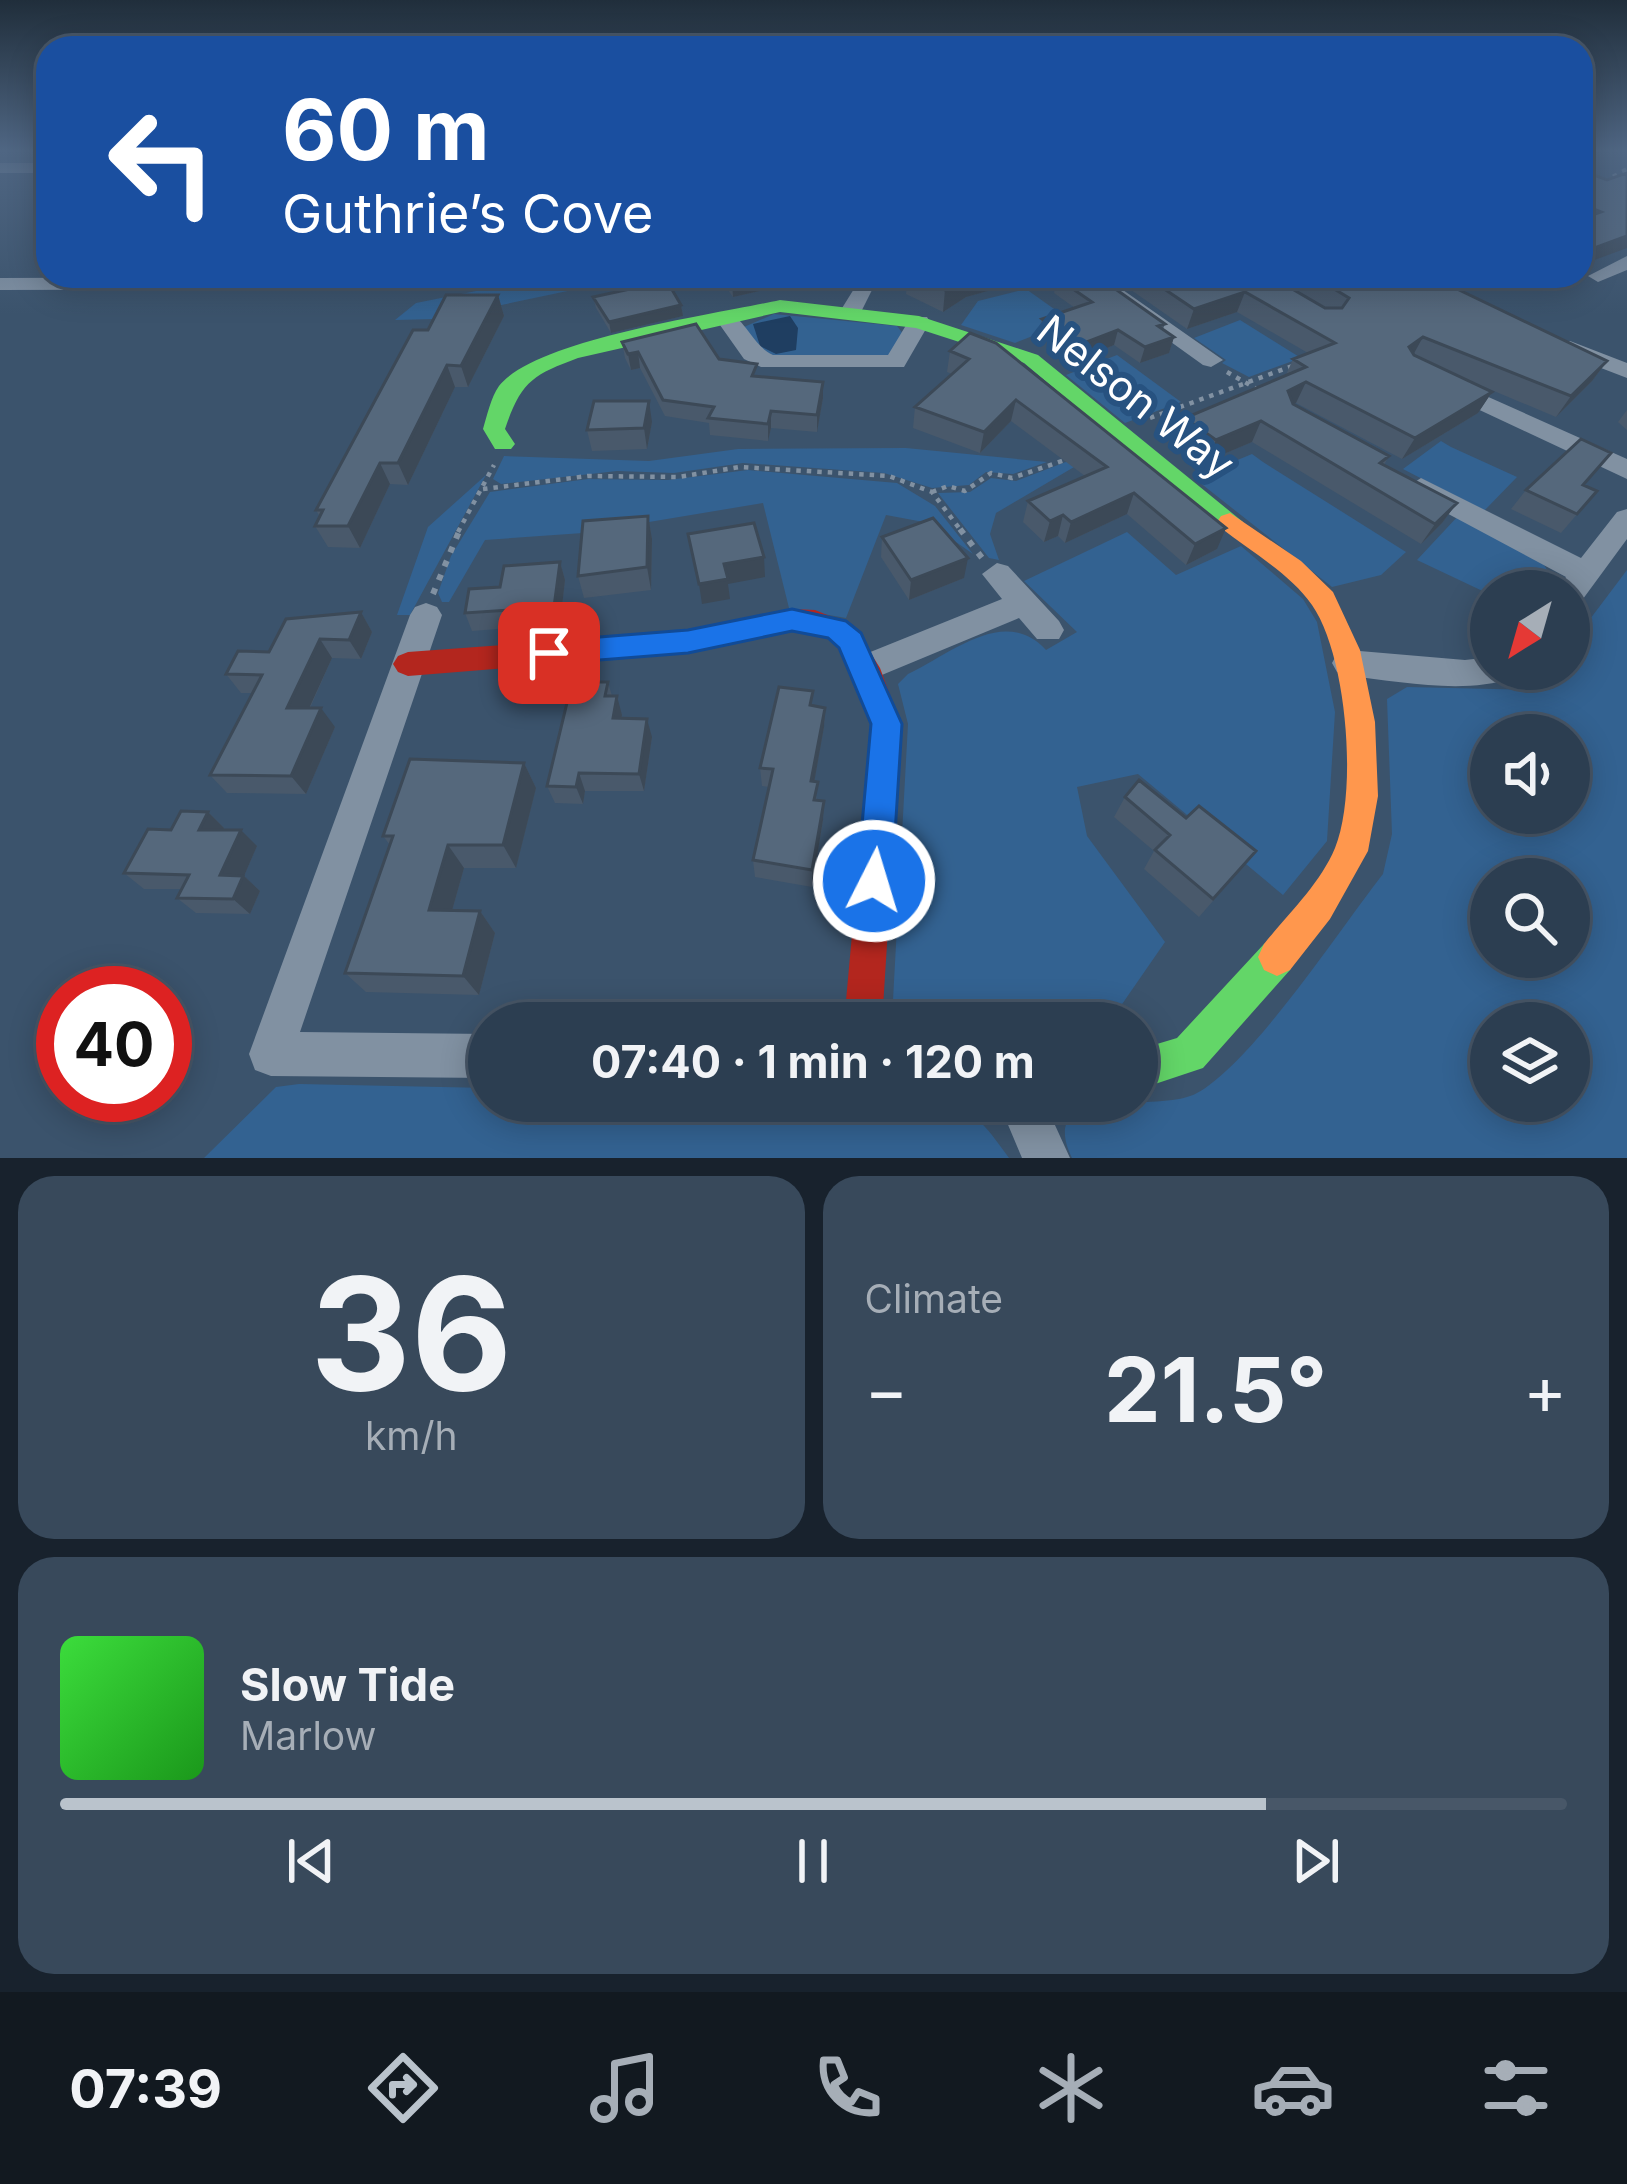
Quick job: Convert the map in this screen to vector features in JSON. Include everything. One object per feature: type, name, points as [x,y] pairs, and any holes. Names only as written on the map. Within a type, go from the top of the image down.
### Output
[{"type":"street","points":[[1598,276],[1620,255]]},
{"type":"street","points":[[0,284],[36,284]]},
{"type":"street","points":[[850,313],[862,288]]},
{"type":"street","points":[[1106,288],[1211,360]]},
{"type":"street","name":"Nelson Way","points":[[503,444],[494,429],[506,394],[542,364],[788,305],[919,322],[1031,359],[1321,596],[1337,617],[1355,694],[1359,818],[1348,860],[1207,1038],[1158,1066]]},
{"type":"street","points":[[726,318],[754,357],[776,363],[896,362],[905,355],[919,322]]},
{"type":"street","points":[[1551,340],[1627,371]]},
{"type":"street","points":[[1431,377],[1627,470]]},
{"type":"street","points":[[1389,469],[1554,570]]},
{"type":"street","points":[[1588,570],[1627,519]]},
{"type":"street","points":[[997,574],[1048,630]]},
{"type":"street","points":[[865,668],[1024,603]]},
{"type":"street","points":[[426,615],[271,1054],[468,1057]]},
{"type":"street","points":[[409,664],[688,641],[804,620],[844,634],[883,711],[886,740],[865,1002]]},
{"type":"street","points":[[1348,662],[1470,673]]},
{"type":"street","points":[[1030,1122],[1046,1158]]},
{"type":"path","points":[[932,492],[948,486],[965,491],[991,473],[1012,478],[1044,469],[1121,432],[1310,359]]},
{"type":"path","points":[[1211,360],[1276,400]]},
{"type":"path","points":[[426,615],[445,557],[503,444]]},
{"type":"path","points":[[483,489],[588,476],[678,477],[740,467],[889,476],[932,492],[997,574]]},
{"type":"shaded area","points":[[492,288],[582,288],[435,319],[395,320],[416,303]]},
{"type":"shaded area","points":[[1026,289],[1071,321],[1015,343],[961,325],[978,301]]},
{"type":"shaded area","points":[[774,314],[897,326],[904,335],[896,356],[779,358],[762,354],[744,327]]},
{"type":"shaded area","points":[[790,316],[798,328],[796,350],[776,354],[760,346],[753,324]]},
{"type":"shaded area","points":[[1240,320],[1301,358],[1249,377],[1222,363],[1226,360],[1194,338]]},
{"type":"shaded area","points":[[1117,355],[1181,402],[1125,423],[1066,375]]},
{"type":"shaded area","points":[[1441,441],[1517,477],[1484,511],[1403,469]]},
{"type":"shaded area","points":[[1113,444],[996,513],[990,534],[999,560],[989,558],[938,493],[970,492],[991,478],[1016,481]]},
{"type":"shaded area","points":[[906,448],[1047,462],[1013,474],[986,472],[969,485],[932,488],[884,473],[743,463],[674,473],[617,471],[501,484],[493,479],[504,456],[649,461],[738,449]]},
{"type":"shaded area","points":[[1252,454],[1406,552],[1381,575],[1332,587],[1194,478]]},
{"type":"shaded area","points":[[748,470],[897,483],[935,506],[973,554],[929,523],[886,515],[846,618],[789,608],[763,503],[583,533],[485,540],[449,602],[442,602],[438,593],[451,556],[490,492],[588,479],[668,480]]},
{"type":"shaded area","points":[[486,475],[410,615],[397,615],[428,527]]},
{"type":"shaded area","points":[[1459,515],[1543,563],[1547,570],[1470,570],[1470,585],[1417,560]]},
{"type":"shaded area","points":[[1127,532],[1176,575],[1241,546],[1303,599],[1317,622],[1335,712],[1327,841],[1283,895],[1138,774],[1077,787],[1087,836],[1165,942],[1124,1002],[894,1002],[908,724],[898,684],[908,674],[979,637],[1014,632],[1046,650],[1077,632],[1024,581]]},
{"type":"shaded area","points":[[1627,570],[1627,1158],[1072,1158],[1065,1134],[1069,1122],[1158,1122],[1158,1100],[1197,1093],[1219,1077],[1269,1025],[1383,874],[1392,834],[1387,699],[1407,687],[1590,690],[1590,619]]},
{"type":"shaded area","points":[[276,1087],[468,1088],[468,1122],[979,1122],[1009,1158],[204,1158]]},
{"type":"building","points":[[1593,206],[1627,206],[1627,236],[1593,249],[1593,215],[1601,212]]},
{"type":"building","points":[[635,288],[671,288],[681,305],[609,322],[593,297]]},
{"type":"building","points":[[1072,288],[1114,288],[1165,324],[1158,326],[1174,337],[1145,347],[1118,330],[1079,345],[1042,319],[1092,302]]},
{"type":"building","points":[[1163,288],[1291,288],[1325,308],[1342,308],[1349,298],[1333,288],[1455,288],[1607,361],[1571,396],[1423,337],[1409,347],[1414,355],[1492,392],[1415,438],[1306,382],[1288,391],[1293,404],[1389,456],[1380,463],[1457,503],[1435,524],[1261,421],[1216,440],[1185,418],[1306,367],[1293,359],[1335,343],[1245,292],[1194,309]]},
{"type":"building","points":[[446,295],[498,295],[461,366],[447,365],[398,463],[380,463],[348,526],[315,526],[323,510],[316,510],[413,330],[428,330]]},
{"type":"building","points":[[696,324],[719,359],[757,364],[752,376],[823,382],[817,415],[771,411],[768,424],[708,418],[714,407],[663,400],[638,352],[628,354],[622,342]]},
{"type":"building","points":[[970,333],[996,343],[1226,528],[1195,544],[1134,493],[1071,522],[1063,515],[1050,521],[1028,501],[1107,467],[1016,400],[984,432],[915,407],[969,359],[950,351]]},
{"type":"building","points":[[594,401],[649,401],[644,428],[587,430]]},
{"type":"building","points":[[1581,439],[1611,453],[1583,485],[1597,491],[1577,514],[1526,490]]},
{"type":"building","points":[[648,516],[647,567],[578,576],[583,521]]},
{"type":"building","points":[[933,518],[968,558],[911,580],[882,537]]},
{"type":"building","points":[[754,523],[764,557],[724,564],[728,579],[699,584],[688,534]]},
{"type":"building","points":[[560,562],[554,607],[465,613],[469,589],[500,587],[504,566]]},
{"type":"building","points":[[361,612],[349,640],[320,639],[287,708],[321,708],[291,776],[210,775],[262,675],[226,674],[238,651],[269,652],[286,619]]},
{"type":"building","points":[[572,682],[608,682],[605,696],[617,696],[613,718],[647,719],[639,774],[579,773],[576,787],[547,786]]},
{"type":"building","points":[[779,687],[813,691],[810,705],[825,708],[811,781],[818,782],[814,800],[824,801],[812,870],[753,860],[773,769],[760,768]]},
{"type":"building","points":[[410,759],[524,763],[503,845],[448,845],[429,910],[480,911],[463,976],[345,973],[393,836],[383,836]]},
{"type":"building","points":[[1139,780],[1186,818],[1199,806],[1256,851],[1213,899],[1155,850],[1170,835],[1125,797]]},
{"type":"building","points":[[181,811],[208,812],[199,830],[241,830],[220,875],[243,876],[233,899],[177,898],[189,875],[124,873],[148,829],[171,830]]},
{"type":"traffic: fast","points":[[503,444],[494,429],[508,389],[542,364],[780,306],[919,322],[1031,359],[1230,522]]},
{"type":"traffic: fast","points":[[1158,1064],[1189,1054],[1277,957]]},
{"type":"traffic: slow","points":[[1230,522],[1323,599],[1346,650],[1359,722],[1362,796],[1351,851],[1327,893],[1277,957]]},
{"type":"traffic: jam","points":[[408,664],[689,642],[792,620],[815,621],[844,634],[865,668],[886,724],[865,1002]]},
{"type":"route","points":[[549,653],[688,641],[792,620],[836,628],[851,641],[886,724],[874,881]]}]
